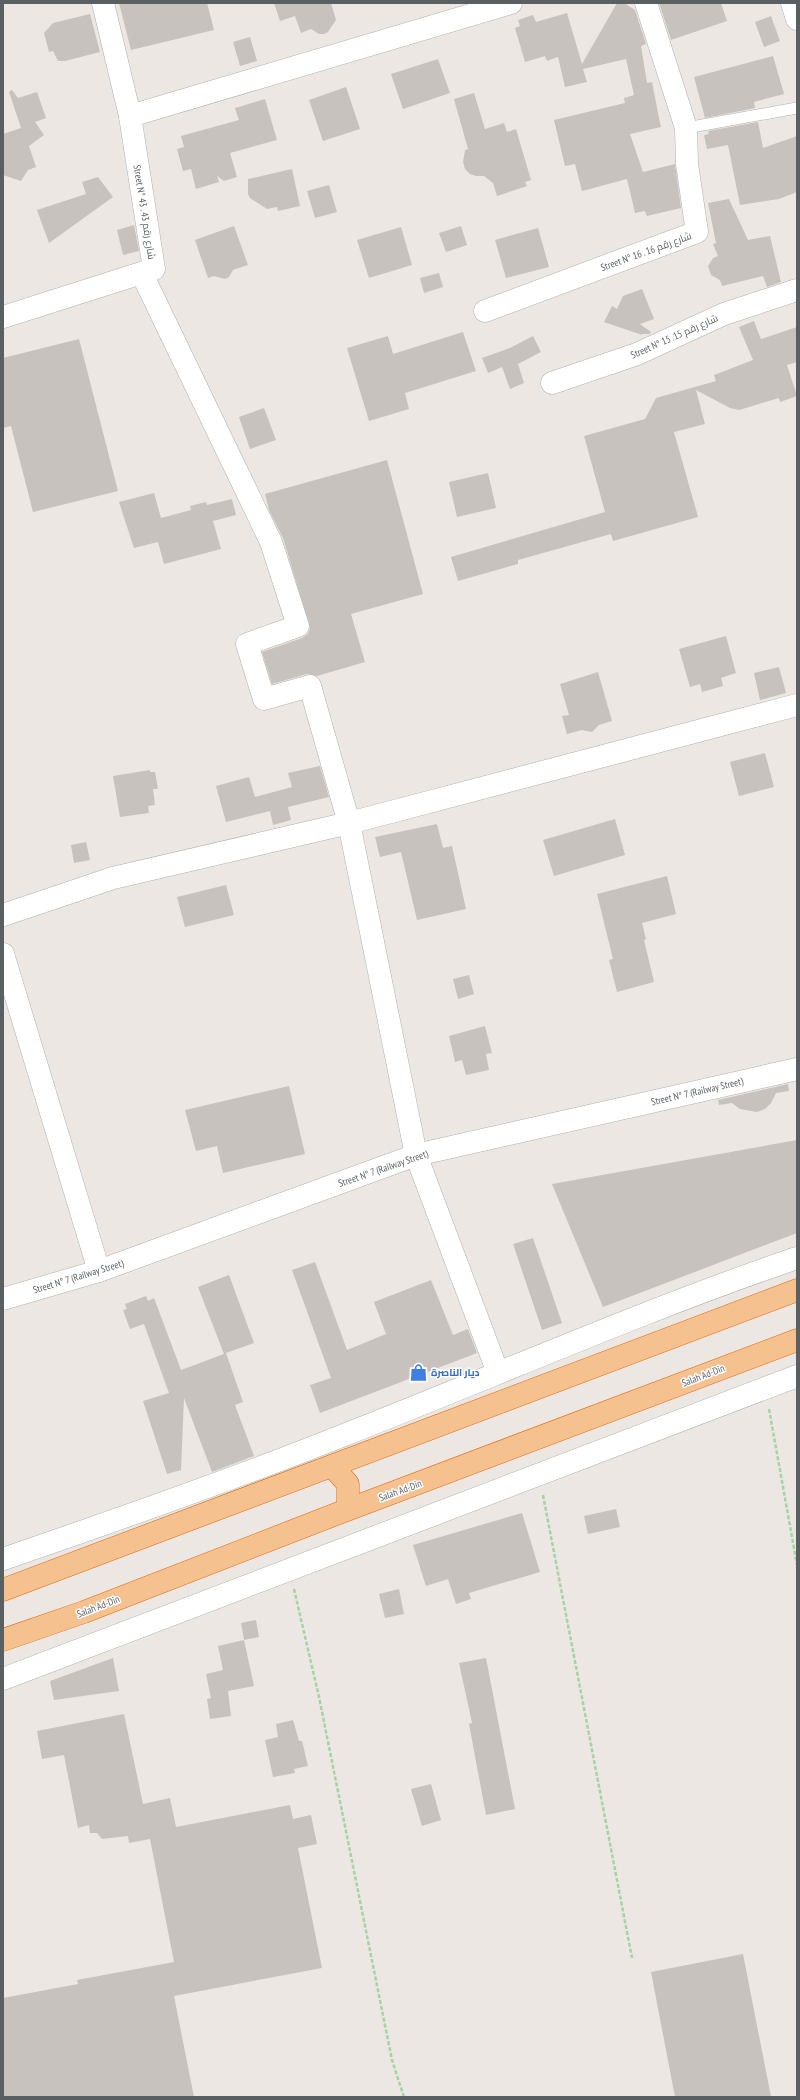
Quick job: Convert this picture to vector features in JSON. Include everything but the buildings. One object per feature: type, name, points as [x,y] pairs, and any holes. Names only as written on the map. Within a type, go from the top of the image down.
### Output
[{"type":"highway","points":[[3,1590],[797,1290]]},
{"type":"highway","name":"Salah Ad-Din","points":[[3,1640],[84,1612],[348,1510],[797,1340]]},
{"type":"highway","points":[[332,1466],[348,1484],[348,1510]]},
{"type":"street","points":[[103,3],[130,116],[511,3]]},
{"type":"street","name":"Street N° 16 . شارع رقم 16","points":[[485,312],[697,232],[687,164],[686,128],[646,3]]},
{"type":"street","points":[[792,3],[797,19]]},
{"type":"street","name":"Street N° 43 . شارع رقم 43","points":[[3,317],[154,269],[130,116]]},
{"type":"street","points":[[142,274],[271,542],[298,626],[248,644],[264,698],[310,686],[349,823],[416,1155],[498,1373]]},
{"type":"street","name":"Street N° 15 .شارع رقم 15","points":[[552,383],[637,354],[724,314],[797,290]]},
{"type":"street","points":[[3,914],[113,878],[349,823],[797,705]]},
{"type":"street","points":[[3,954],[99,1271]]},
{"type":"street","name":"Street N° 7 (Railway Street)","points":[[3,1299],[99,1271],[416,1155],[797,1069]]},
{"type":"street","points":[[3,1558],[145,1510],[342,1436],[722,1284],[797,1258]]},
{"type":"street","points":[[3,1679],[797,1376]]},
{"type":"lane","points":[[686,128],[797,108]]},
{"type":"path","points":[[765,1389],[797,1565]]},
{"type":"path","points":[[539,1474],[632,1958]]},
{"type":"path","points":[[289,1571],[319,1697],[392,2060],[404,2097]]},
{"type":"place","name":"ديار الناصرة","points":[[418,1372]]}]
